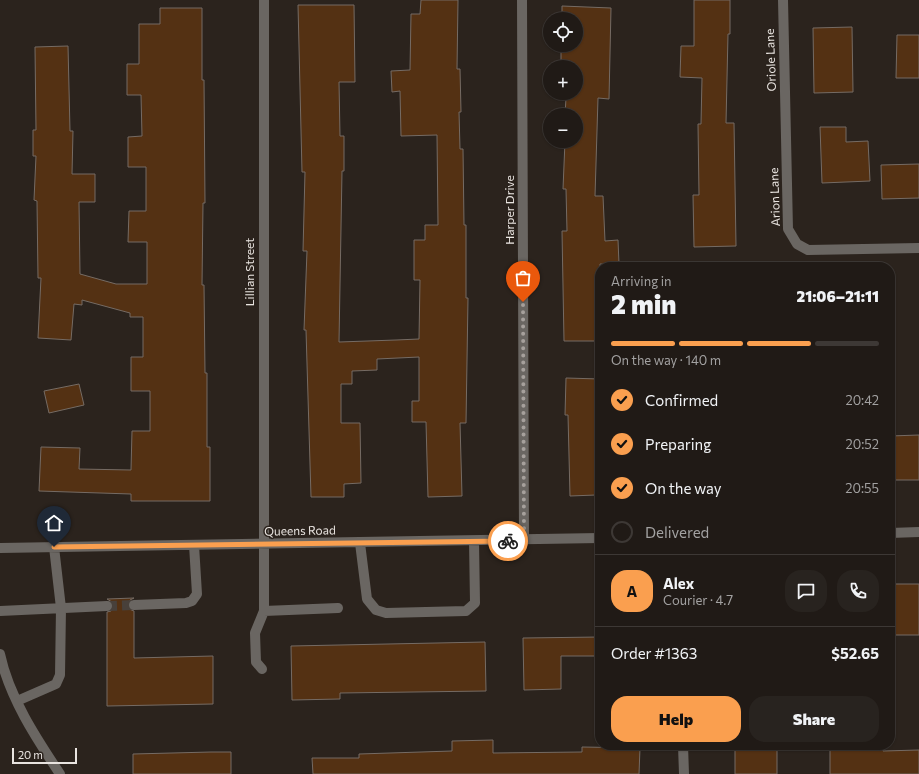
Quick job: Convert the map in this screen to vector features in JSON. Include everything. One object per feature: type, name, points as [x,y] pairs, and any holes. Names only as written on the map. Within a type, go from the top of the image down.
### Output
[{"type":"street","name":"Lillian Street","points":[[264,0],[262,544],[264,611]]},
{"type":"street","name":"Harper Drive","points":[[522,0],[524,541]]},
{"type":"street","name":"Oriole Lane","points":[[783,0],[786,118]]},
{"type":"street","name":"Arion Lane","points":[[786,118],[788,229],[797,244],[808,250],[919,248]]},
{"type":"street","points":[[895,533],[919,532]]},
{"type":"street","name":"Queens Road","points":[[0,548],[524,541],[595,538]]},
{"type":"street","points":[[360,543],[367,599],[376,610],[386,613],[466,611],[475,603],[474,541]]},
{"type":"street","points":[[134,605],[186,603],[192,601],[197,594],[194,545]]},
{"type":"street","points":[[17,701],[56,684],[60,675],[61,608],[54,547]]},
{"type":"street","points":[[0,611],[107,606]]},
{"type":"street","points":[[262,669],[256,662],[254,633],[264,611],[338,608]]},
{"type":"street","points":[[0,654],[2,666],[17,701],[60,774]]},
{"type":"street","points":[[684,750],[684,774]]},
{"type":"building","points":[[421,0],[458,0],[457,69],[460,69],[460,149],[463,149],[464,225],[466,225],[466,298],[468,298],[466,423],[460,423],[462,496],[428,497],[426,422],[412,422],[412,401],[419,401],[419,357],[377,359],[377,370],[352,371],[352,384],[341,384],[341,423],[360,423],[361,483],[344,484],[344,497],[311,497],[306,330],[304,330],[307,251],[303,251],[305,172],[302,172],[298,5],[354,5],[355,82],[339,82],[340,136],[344,136],[344,171],[342,171],[339,342],[396,340],[419,339],[420,280],[414,280],[414,240],[425,240],[425,225],[438,225],[437,135],[401,136],[400,91],[392,92],[391,71],[410,70],[411,14],[420,14]]},
{"type":"building","points":[[694,0],[730,0],[726,123],[734,123],[736,246],[694,247],[693,195],[699,195],[698,124],[701,124],[702,78],[680,77],[681,46],[694,46]]},
{"type":"building","points":[[562,6],[611,8],[609,99],[598,98],[595,196],[603,196],[605,241],[618,240],[619,262],[595,262],[595,341],[564,341],[562,231],[567,231],[566,189],[563,189],[565,148],[583,148],[583,108],[565,108],[566,100],[583,100],[583,60],[561,60],[561,52],[583,52],[583,12],[562,12]]},
{"type":"building","points":[[160,8],[202,8],[205,203],[203,203],[202,285],[204,285],[205,373],[207,373],[207,447],[210,447],[210,501],[131,501],[131,494],[39,491],[41,447],[80,448],[79,469],[131,470],[132,431],[150,431],[150,391],[131,391],[131,357],[143,357],[143,317],[130,317],[130,313],[82,300],[82,305],[74,304],[71,340],[38,338],[41,278],[38,278],[37,201],[34,200],[36,156],[33,156],[33,130],[36,130],[35,47],[68,46],[70,131],[73,131],[72,174],[95,174],[95,202],[79,202],[80,274],[116,284],[147,284],[147,242],[128,242],[129,211],[146,211],[146,167],[128,167],[128,137],[142,136],[141,95],[127,95],[127,64],[139,64],[139,24],[160,24]]},
{"type":"building","points":[[852,27],[853,92],[814,93],[813,28]]},
{"type":"building","points":[[897,35],[919,35],[919,78],[896,78]]},
{"type":"building","points":[[820,127],[846,127],[846,142],[868,141],[870,181],[822,183]]},
{"type":"building","points":[[919,164],[919,198],[882,199],[881,165]]},
{"type":"building","points":[[566,378],[595,379],[595,495],[570,496],[568,415],[565,415]]},
{"type":"building","points":[[79,384],[84,405],[49,413],[44,391]]},
{"type":"building","points":[[919,435],[919,480],[895,480],[895,436]]},
{"type":"building","points":[[895,584],[919,584],[919,635],[895,635]]},
{"type":"building","points":[[134,598],[130,600],[128,605],[129,609],[134,611],[134,658],[213,656],[213,704],[107,706],[107,612],[111,611],[113,606],[112,602],[107,599]]},
{"type":"building","points":[[595,637],[595,656],[561,656],[561,689],[524,690],[523,638]]},
{"type":"building","points":[[485,642],[486,691],[340,693],[340,699],[292,700],[291,646]]},
{"type":"building","points":[[493,740],[493,753],[582,752],[582,747],[595,747],[595,750],[640,750],[639,774],[313,774],[312,758],[359,758],[359,754],[452,751],[452,741]]},
{"type":"building","points":[[735,750],[777,750],[777,774],[735,774]]},
{"type":"building","points":[[830,750],[919,750],[919,774],[830,774]]},
{"type":"building","points":[[231,752],[231,774],[133,774],[133,754]]},
{"type":"tunnel","points":[[107,606],[134,605]]},
{"type":"way so far","points":[[508,541],[524,541],[523,302]]},
{"type":"route","points":[[54,547],[508,541]]}]
